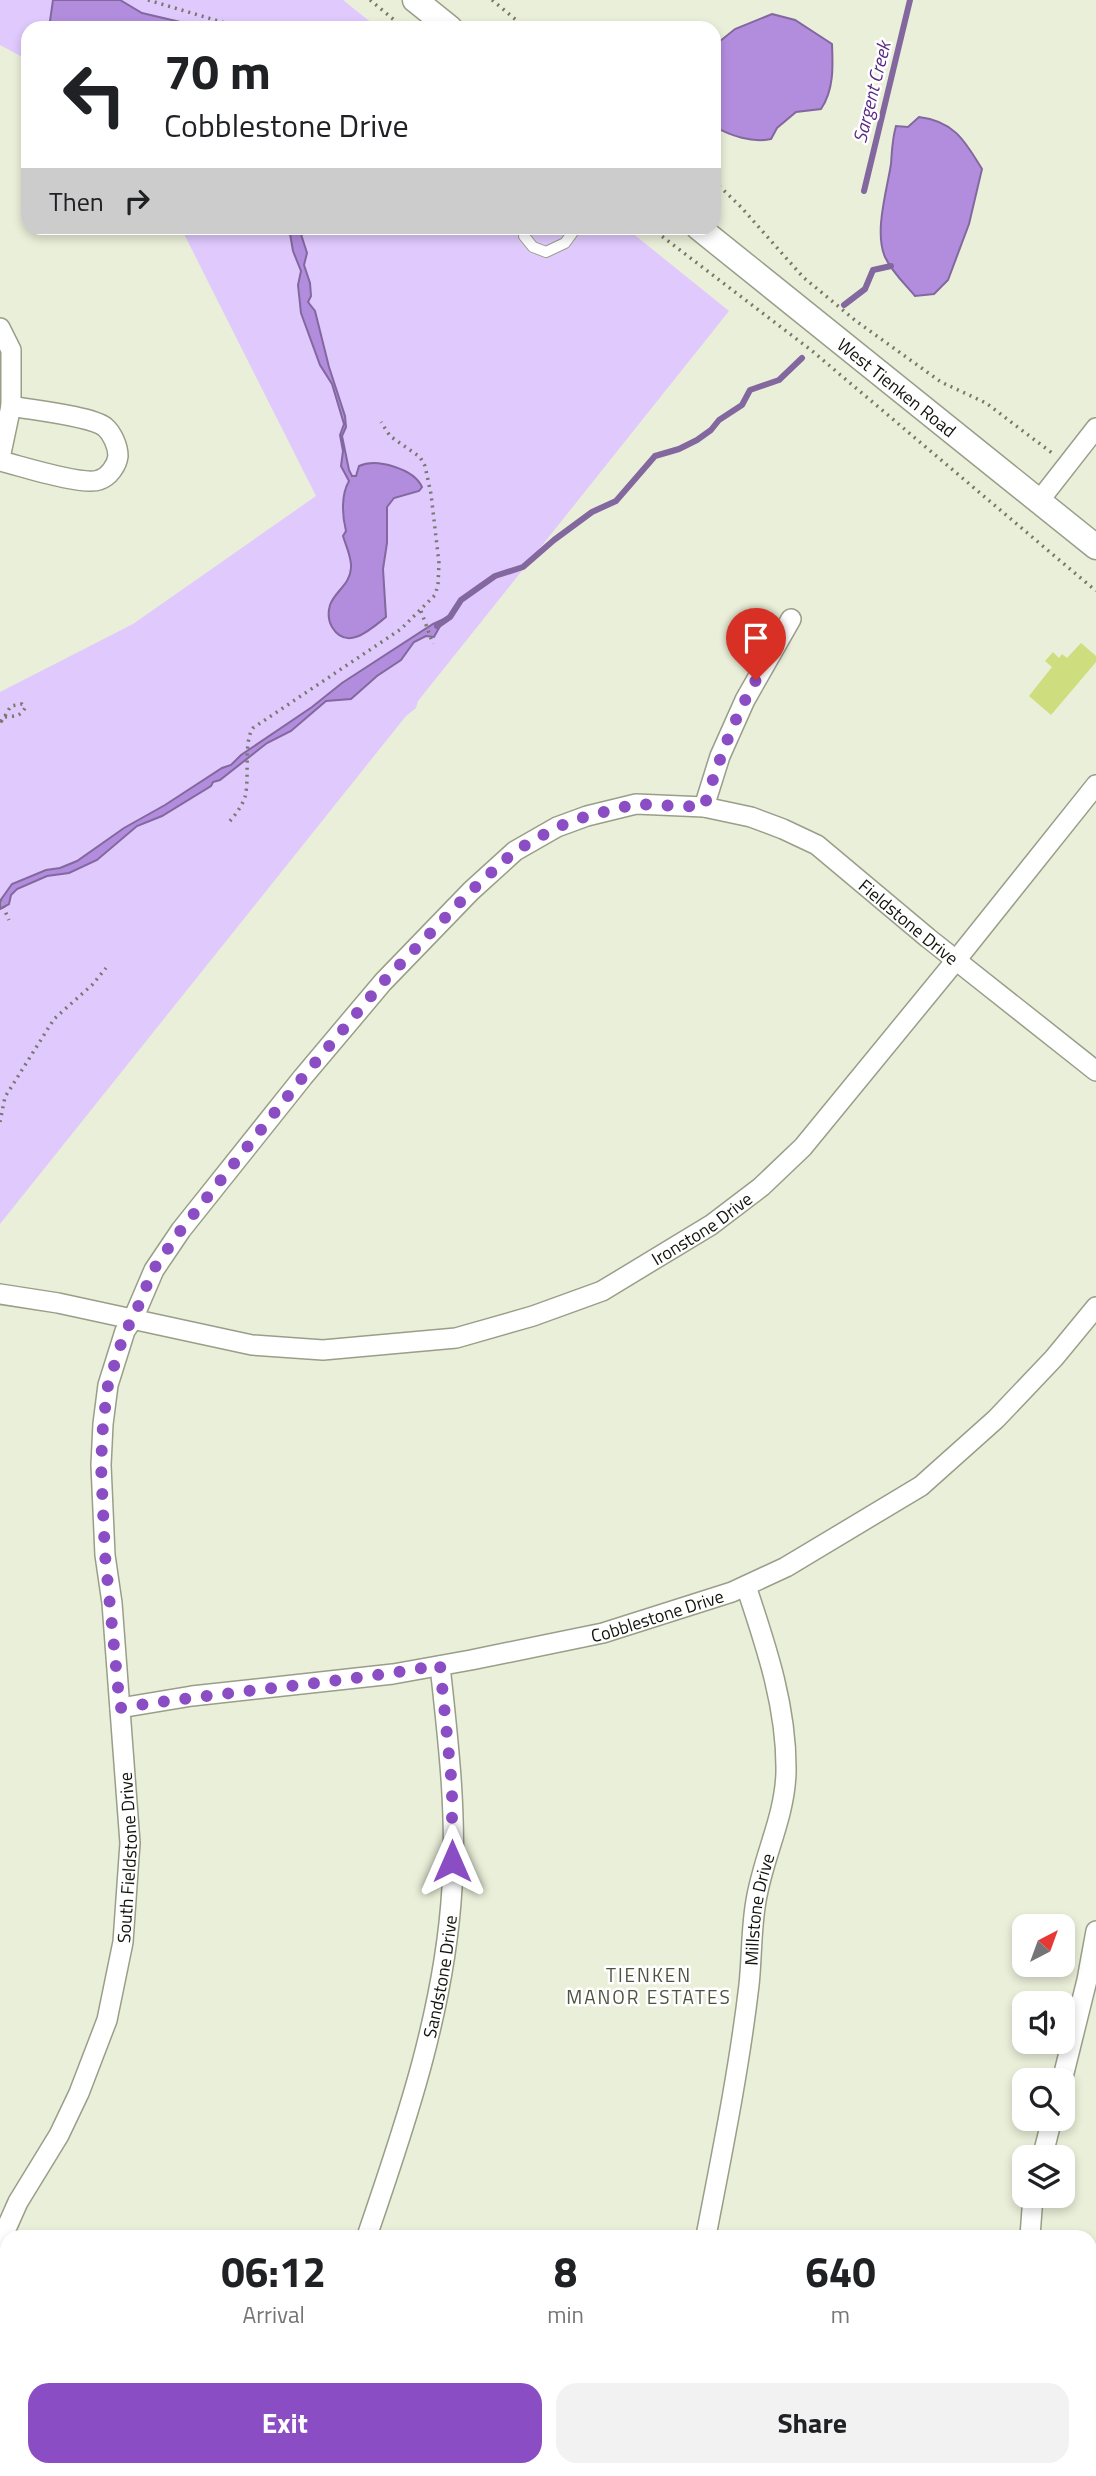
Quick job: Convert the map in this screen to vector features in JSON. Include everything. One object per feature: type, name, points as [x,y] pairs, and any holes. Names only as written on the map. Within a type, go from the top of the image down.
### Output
[{"type":"street","points":[[415,0],[441,21]]},
{"type":"street","name":"West Tienken Road","points":[[708,235],[1096,547]]},
{"type":"street","points":[[0,328],[11,350],[11,406],[0,459],[82,481],[101,480],[114,468],[118,454],[114,440],[104,426],[89,420],[11,406]]},
{"type":"street","points":[[1039,501],[1096,428]]},
{"type":"street","points":[[704,807],[720,756],[744,700],[791,619]]},
{"type":"street","name":"Ironstone Drive","points":[[0,1294],[58,1303],[251,1345],[323,1350],[456,1338],[533,1316],[602,1291],[711,1224],[761,1186],[803,1147],[1096,785]]},
{"type":"street","name":"South Fieldstone Drive","points":[[6,2230],[18,2202],[59,2135],[79,2093],[107,2020],[123,1942],[131,1843],[105,1555],[101,1465],[108,1385],[125,1331],[133,1319],[153,1270],[181,1230],[303,1077],[383,982],[471,891],[515,851],[557,827],[587,816],[636,804],[704,807]]},
{"type":"street","name":"Fieldstone Drive","points":[[704,807],[751,817],[783,828],[817,845],[1096,1071]]},
{"type":"street","name":"Cobblestone Drive","points":[[120,1708],[192,1696],[393,1674],[603,1633],[732,1592],[786,1567],[920,1486],[996,1419],[1054,1358],[1096,1307]]},
{"type":"street","name":"Millstone Drive","points":[[707,2230],[733,2096],[749,1982],[756,1898],[782,1811],[786,1772],[781,1713],[772,1665],[746,1586]]},
{"type":"street","name":"Sandstone Drive","points":[[369,2230],[405,2126],[439,1993],[447,1942],[452,1885],[452,1786],[440,1665]]},
{"type":"street","points":[[1065,2068],[1096,1931]]},
{"type":"street","points":[[1030,2230],[1032,2208]]},
{"type":"lane","points":[[524,236],[533,247],[546,252],[565,243],[571,235]]},
{"type":"path","points":[[148,0],[218,21]]},
{"type":"path","points":[[370,0],[396,21]]},
{"type":"path","points":[[492,0],[518,21]]},
{"type":"path","points":[[721,188],[803,277],[856,321],[941,382],[986,403],[1067,465]]},
{"type":"path","points":[[660,235],[811,350],[1096,591]]},
{"type":"path","points":[[230,821],[245,797],[249,740],[253,728],[401,629],[435,595],[439,564],[425,466],[420,457],[397,442],[381,422]]},
{"type":"path","points":[[421,611],[433,644]]},
{"type":"path","points":[[0,723],[11,706],[22,704],[22,714],[5,717]]},
{"type":"path","points":[[0,900],[9,920]]},
{"type":"path","points":[[0,1122],[5,1097],[54,1019],[92,985],[106,968]]},
{"type":"shaded area","points":[[0,0],[343,0],[369,21],[21,21],[21,56],[0,45]]},
{"type":"shaded area","points":[[53,0],[120,0],[142,13],[176,21],[50,21]]},
{"type":"shaded area","points":[[772,14],[795,20],[832,44],[830,86],[821,109],[796,112],[777,128],[771,139],[742,138],[721,130],[721,40],[735,29]]},
{"type":"shaded area","points":[[919,117],[931,119],[950,128],[964,141],[982,169],[969,224],[948,280],[934,294],[915,296],[885,257],[881,223],[896,126],[908,127]]},
{"type":"shaded area","points":[[185,235],[635,235],[729,311],[418,701],[416,708],[406,716],[0,1224],[0,692],[133,624],[316,496]]},
{"type":"shaded area","points":[[290,235],[301,235],[307,253],[304,265],[310,283],[311,296],[308,302],[315,311],[345,416],[346,427],[342,436],[352,476],[356,476],[359,466],[385,464],[403,470],[422,487],[419,491],[394,498],[387,507],[387,543],[383,569],[386,617],[366,632],[352,638],[338,634],[332,627],[329,616],[330,605],[348,579],[351,568],[343,536],[346,531],[343,499],[349,481],[341,466],[343,451],[340,435],[344,424],[332,384],[320,365],[301,313],[298,285],[301,271]]},
{"type":"shaded area","points":[[444,619],[434,637],[426,636],[414,642],[401,660],[377,676],[351,699],[326,701],[291,731],[267,743],[211,786],[162,816],[137,826],[97,860],[69,873],[47,876],[17,889],[11,895],[9,904],[0,909],[0,901],[12,884],[77,861],[124,828],[231,765],[241,755],[312,707],[342,683]]},
{"type":"building","points":[[1081,643],[1096,656],[1096,662],[1051,715],[1029,696],[1052,667],[1045,661],[1053,652],[1059,658],[1062,654],[1067,658]]},
{"type":"waterway","name":"Sargent Creek","points":[[864,191],[910,0]]},
{"type":"waterway","points":[[844,305],[865,289],[873,270],[891,266]]},
{"type":"waterway","points":[[437,626],[450,617],[461,600],[495,576],[523,567],[592,512],[616,501],[655,456],[697,440],[719,420],[742,405],[750,390],[779,380],[802,358]]},
{"type":"district","name":"TIENKEN MANOR ESTATES","points":[[649,1985]]},
{"type":"route","points":[[452,1861],[452,1786],[440,1665],[393,1674],[192,1696],[120,1708],[112,1604],[105,1555],[101,1465],[108,1385],[125,1331],[133,1319],[153,1270],[181,1230],[303,1077],[383,982],[471,891],[515,851],[557,827],[587,816],[636,804],[704,807],[720,756],[744,700],[756,680]]}]
